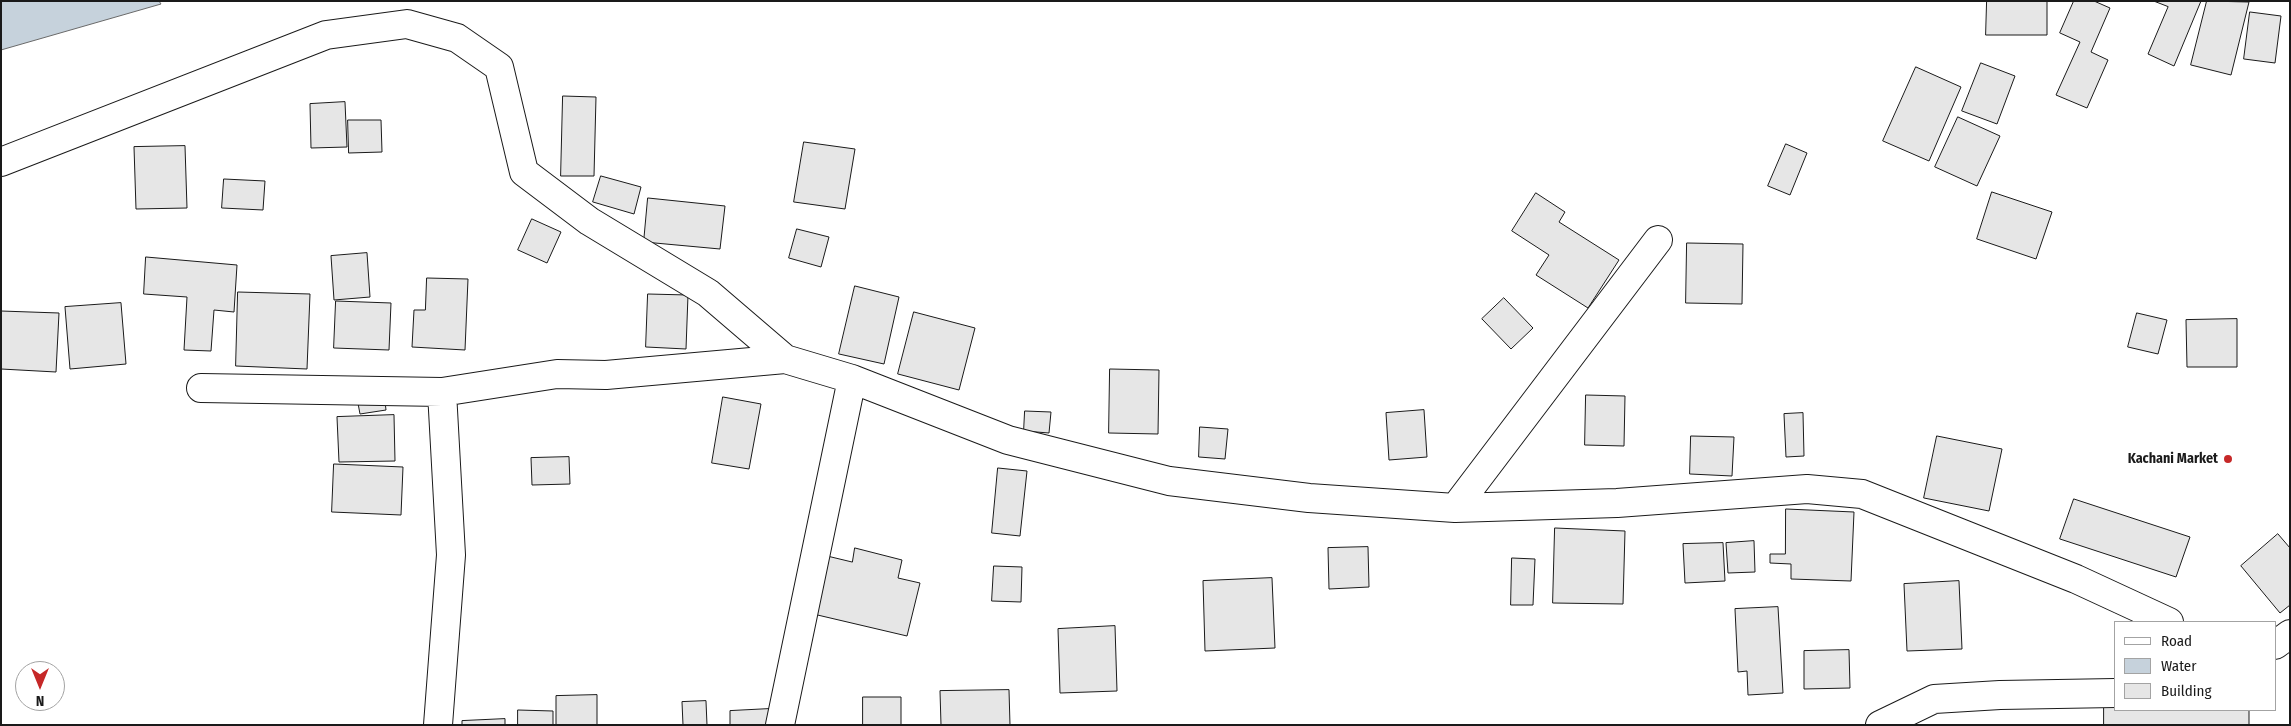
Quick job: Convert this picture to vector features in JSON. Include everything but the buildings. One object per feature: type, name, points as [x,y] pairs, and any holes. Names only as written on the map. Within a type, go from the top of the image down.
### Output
[{"type":"street","points":[[1,162],[326,35],[407,24],[457,38],[499,68],[524,172],[589,221],[708,293],[786,359]]},
{"type":"street","points":[[1455,508],[1658,240]]},
{"type":"street","points":[[201,388],[442,392],[557,374],[606,375],[786,359],[852,379],[1008,440],[1169,481],[1309,498],[1455,508],[1617,503],[1807,489],[1862,494],[2076,579],[2167,621]]},
{"type":"street","points":[[780,725],[852,379]]},
{"type":"street","points":[[438,725],[451,555],[442,392]]},
{"type":"street","points":[[2276,644],[2290,634]]},
{"type":"street","points":[[1880,725],[1934,699],[2000,694],[2114,693]]},
{"type":"water","points":[[1,1],[159,1],[161,4],[1,50]]},
{"type":"place","name":"Kachani Market","points":[[2228,459]]}]
